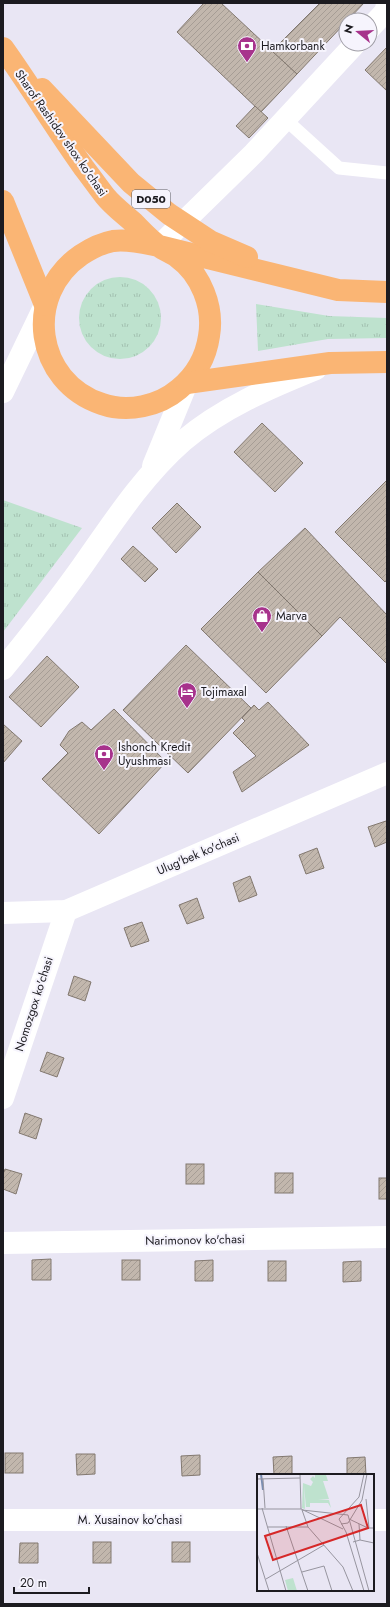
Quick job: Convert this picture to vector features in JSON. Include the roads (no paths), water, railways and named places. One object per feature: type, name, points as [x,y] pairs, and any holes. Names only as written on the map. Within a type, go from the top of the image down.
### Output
[{"type":"main road","name":"D050","points":[[3,48],[131,183],[169,214],[210,241],[266,266],[338,290]]},
{"type":"main road","name":"Sharof Rashidov shox ko'chasi","points":[[3,48],[58,132],[106,197],[159,246],[177,256],[192,271],[203,288],[209,307],[211,328],[207,348],[199,367],[187,383],[173,394],[157,403],[139,407],[121,408],[103,405],[86,398],[72,387],[50,358],[45,341],[43,323],[45,305],[54,282],[69,263],[89,249],[112,242],[136,241],[159,246],[338,290],[387,292]]},
{"type":"main road","name":"Sharof Rashidov shox ko'chasi","points":[[3,201],[45,305]]},
{"type":"main road","name":"Sharof Rashidov shox ko'chasi","points":[[187,383],[330,362],[387,362]]},
{"type":"street","points":[[378,19],[385,12],[387,5]]},
{"type":"street","points":[[159,246],[285,120],[348,52]]},
{"type":"street","points":[[3,392],[45,305]]},
{"type":"street","points":[[3,669],[57,602],[151,472],[184,440],[227,409],[277,384],[330,362]]},
{"type":"street","points":[[151,472],[187,383]]},
{"type":"street","name":"Ulug'bek ko'chasi","points":[[3,913],[66,911],[387,773]]},
{"type":"street","name":"Nomozgox ko'chasi","points":[[3,1098],[66,911]]},
{"type":"street","name":"Narimonov ko'chasi","points":[[3,1243],[387,1237]]},
{"type":"street","name":"M. Xusainov ko'chasi","points":[[3,1520],[257,1520]]},
{"type":"street","points":[[374,1520],[387,1520]]},
{"type":"lane","points":[[285,120],[339,168],[387,173]]},
{"type":"place","name":"Hamkorbank","points":[[247,63]]},
{"type":"place","name":"Marva","points":[[262,633]]},
{"type":"place","name":"Tojimaxal","points":[[187,709]]},
{"type":"place","name":"Ishonch Kredit Uyushmasi","points":[[104,771]]}]
